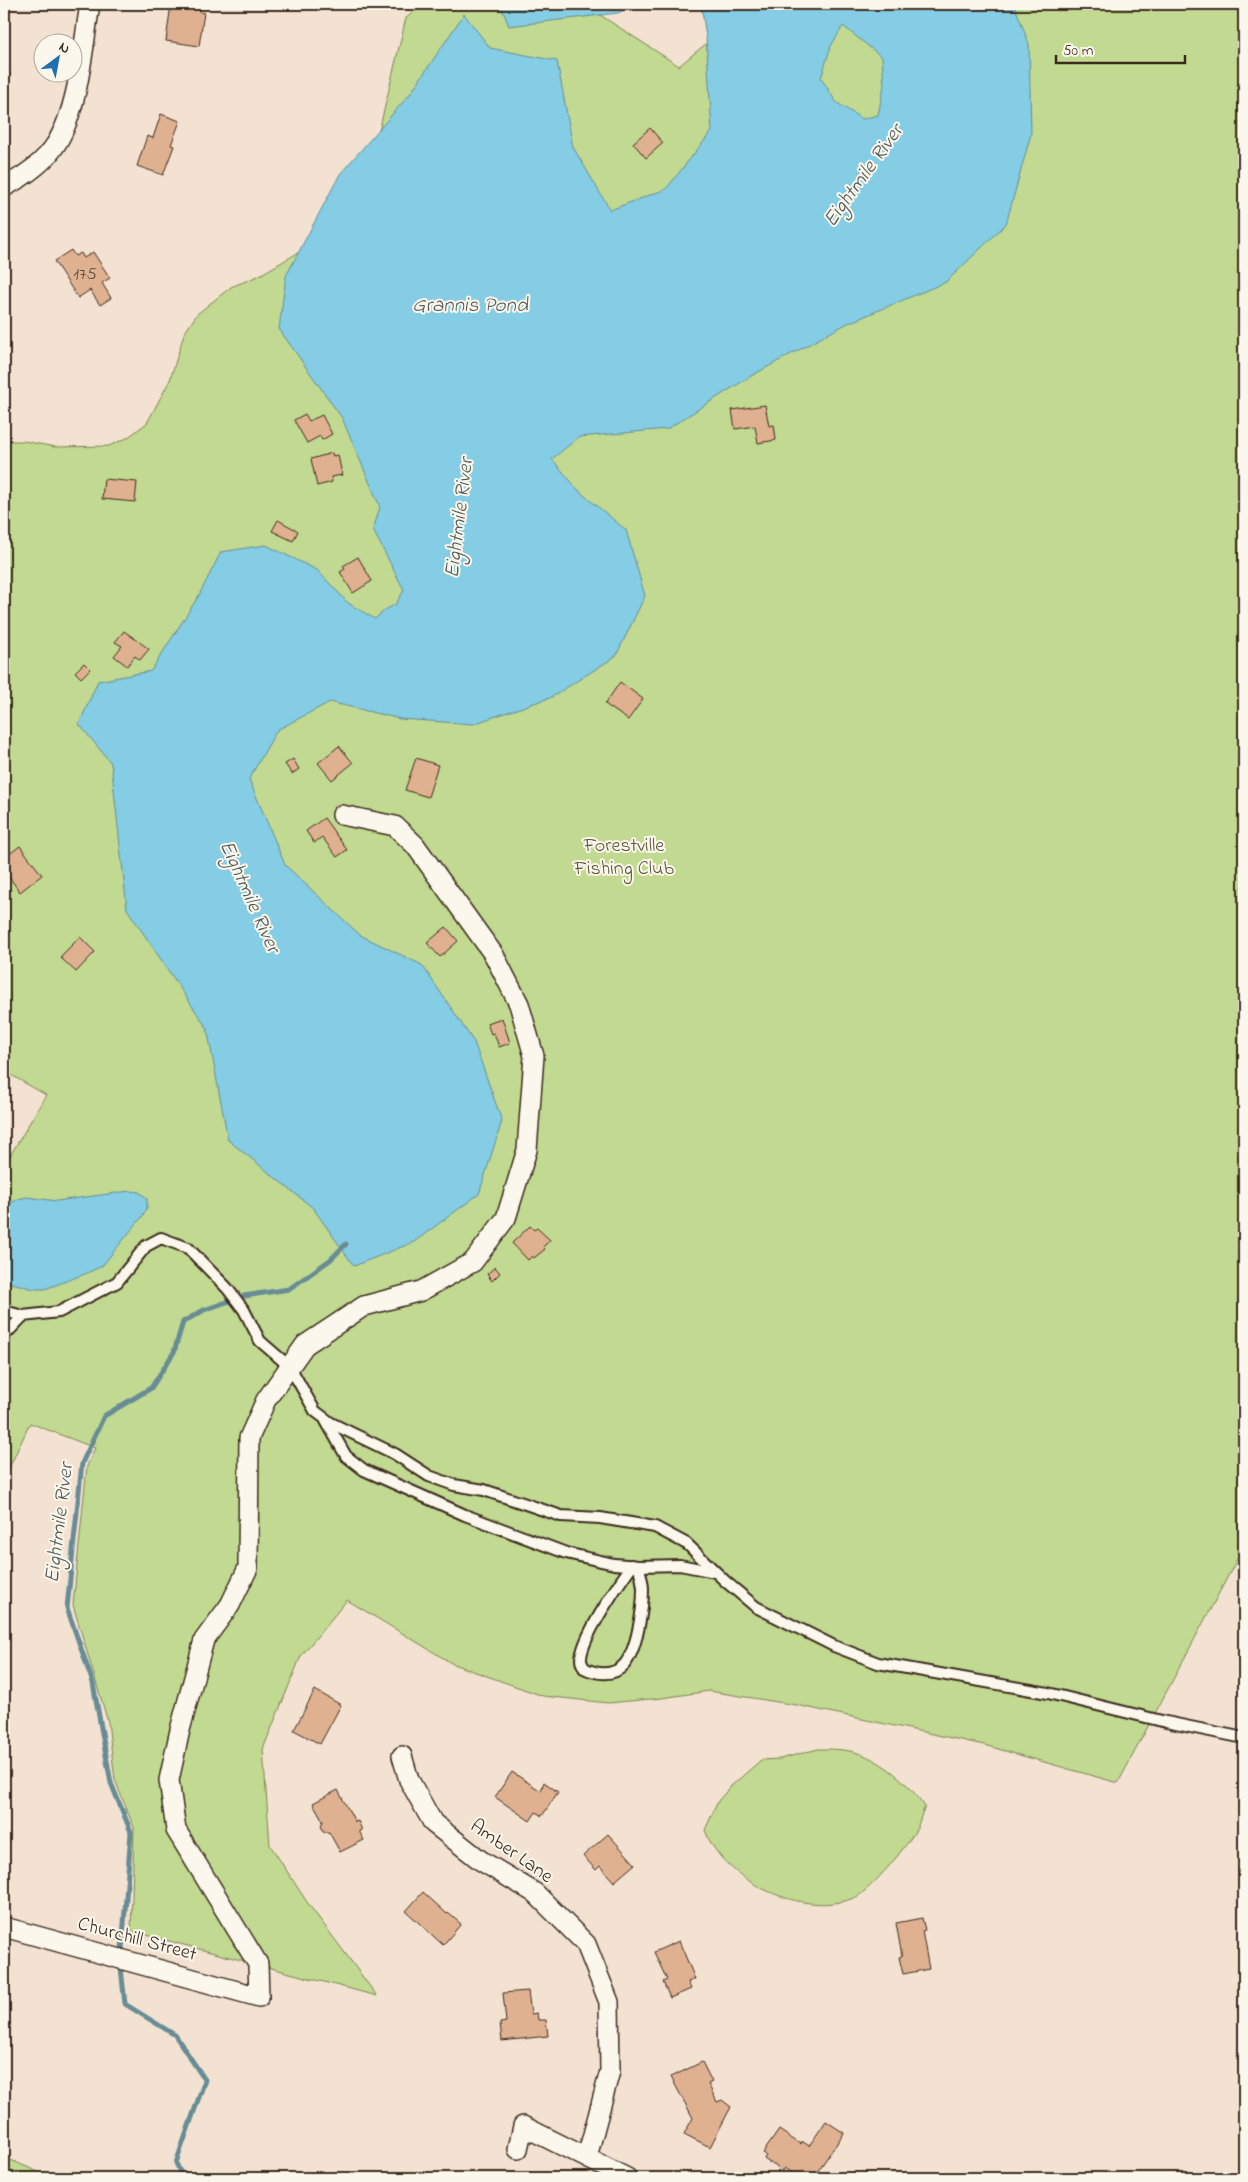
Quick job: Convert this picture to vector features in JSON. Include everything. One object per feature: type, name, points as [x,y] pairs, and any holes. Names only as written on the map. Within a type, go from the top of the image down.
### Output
[{"type":"street","points":[[4,187],[26,175],[56,145],[71,112],[90,4]]},
{"type":"street","points":[[290,1367],[305,1344],[364,1306],[421,1291],[473,1262],[506,1218],[528,1150],[534,1056],[519,1004],[494,955],[415,845],[395,826],[342,816]]},
{"type":"street","name":"Churchill Street","points":[[4,1927],[259,1997],[258,1964],[176,1830],[169,1780],[204,1640],[230,1605],[248,1568],[249,1438],[266,1400],[290,1367]]},
{"type":"street","name":"Amber Lane","points":[[402,1756],[409,1780],[432,1823],[480,1860],[535,1893],[586,1944],[609,2002],[610,2071],[586,2157]]},
{"type":"street","points":[[518,2149],[523,2126],[627,2178]]},
{"type":"lane","points":[[4,1311],[23,1316],[59,1312],[117,1282],[146,1246],[161,1238],[188,1248],[227,1288],[244,1310],[260,1341],[290,1367],[316,1411],[350,1434],[395,1454],[429,1476],[454,1485],[484,1490],[561,1516],[600,1518],[655,1527],[687,1544],[756,1608],[834,1646],[878,1663],[1048,1693],[1166,1722],[1244,1738]]},
{"type":"lane","points":[[4,1336],[23,1316]]},
{"type":"lane","points":[[324,1418],[346,1456],[364,1470],[465,1515],[566,1552],[614,1564],[635,1566],[680,1565],[716,1572]]},
{"type":"lane","points":[[635,1566],[643,1587],[643,1610],[635,1641],[624,1665],[610,1672],[595,1674],[584,1668],[581,1660],[586,1644],[610,1596],[635,1566]]},
{"type":"green space","name":"Forestville Fishing Club","points":[[424,4],[583,4],[679,66],[754,4],[1244,4],[1244,1546],[1118,1783],[984,1745],[796,1705],[709,1691],[608,1703],[543,1696],[453,1664],[347,1600],[301,1656],[263,1749],[270,1845],[307,1902],[377,1996],[131,1931],[134,1828],[115,1780],[108,1722],[73,1605],[87,1466],[95,1448],[30,1423],[4,1479],[4,1166],[46,1095],[4,1071],[4,441],[24,441],[55,447],[109,446],[127,438],[147,423],[170,380],[184,334],[197,314],[231,287],[258,276],[301,251],[369,173],[406,18]]},
{"type":"green space","points":[[818,1749],[858,1753],[877,1762],[904,1782],[925,1807],[913,1835],[871,1886],[856,1897],[836,1903],[814,1903],[791,1899],[768,1891],[747,1880],[729,1865],[714,1848],[705,1830],[718,1801],[731,1786],[761,1760],[780,1759]]},
{"type":"green space","points":[[4,2157],[52,2178],[4,2178]]},
{"type":"water","points":[[500,4],[637,4],[618,13],[509,26]]},
{"type":"water","name":"Grannis Pond","points":[[701,4],[1014,4],[1029,44],[1031,134],[1006,224],[946,282],[846,324],[751,376],[667,429],[579,437],[552,459],[580,492],[626,530],[645,596],[616,656],[552,697],[473,724],[400,719],[330,702],[277,730],[249,779],[285,865],[360,935],[422,965],[474,1042],[502,1121],[479,1194],[414,1242],[354,1266],[313,1208],[228,1140],[207,1028],[127,909],[111,763],[79,724],[98,681],[151,671],[198,597],[221,552],[266,545],[317,570],[348,603],[375,619],[385,610],[396,604],[404,590],[373,530],[380,507],[342,418],[279,329],[286,276],[340,174],[410,94],[464,14],[490,48],[557,61],[573,147],[610,210],[666,189],[712,131],[706,37]],"holes":[[[843,26],[882,57],[884,85],[878,115],[862,119],[836,102],[821,78],[831,46]]]},
{"type":"water","points":[[130,1191],[139,1192],[147,1198],[147,1208],[142,1217],[102,1266],[45,1289],[34,1289],[4,1281],[4,1207],[18,1199],[27,1197],[57,1201]]},
{"type":"building","points":[[171,4],[201,4],[200,12],[204,13],[199,46],[166,41]]},
{"type":"building","points":[[4,72],[10,73],[4,99]]},
{"type":"building","points":[[161,114],[180,121],[171,145],[174,146],[163,175],[137,166],[147,136],[153,138]]},
{"type":"building","points":[[650,128],[663,143],[646,158],[633,143]]},
{"type":"building","points":[[71,250],[75,256],[81,253],[84,258],[93,252],[110,278],[102,283],[111,298],[100,305],[90,290],[78,298],[54,261]]},
{"type":"building","points":[[765,405],[769,426],[774,425],[776,440],[758,443],[755,426],[735,429],[732,410]]},
{"type":"building","points":[[305,414],[309,421],[322,415],[332,434],[322,440],[320,436],[307,443],[294,420]]},
{"type":"building","points":[[332,453],[333,456],[338,455],[342,475],[331,477],[332,482],[317,486],[311,459]]},
{"type":"building","points":[[104,479],[137,482],[135,502],[102,499]]},
{"type":"building","points":[[278,520],[298,531],[293,541],[272,531]]},
{"type":"building","points":[[358,557],[372,581],[353,593],[340,572],[345,569],[343,566]]},
{"type":"building","points":[[124,631],[149,649],[140,660],[135,656],[127,666],[114,656],[122,646],[115,642]]},
{"type":"building","points":[[84,663],[90,669],[81,678],[75,672]]},
{"type":"building","points":[[620,682],[643,699],[628,720],[605,704]]},
{"type":"building","points":[[339,746],[353,763],[332,780],[318,763]]},
{"type":"building","points":[[416,758],[438,765],[428,797],[405,790]]},
{"type":"building","points":[[293,759],[299,769],[292,774],[285,764]]},
{"type":"building","points":[[324,818],[347,850],[337,857],[322,837],[314,843],[306,831]]},
{"type":"building","points":[[20,846],[42,875],[20,892],[4,870],[4,858]]},
{"type":"building","points":[[446,927],[458,941],[440,957],[427,943]]},
{"type":"building","points":[[80,937],[95,952],[76,972],[60,957]]},
{"type":"building","points":[[502,1018],[510,1043],[499,1047],[494,1033],[491,1034],[487,1023]]},
{"type":"building","points":[[530,1226],[534,1230],[537,1228],[550,1240],[543,1247],[545,1249],[534,1258],[532,1256],[528,1260],[512,1243]]},
{"type":"building","points":[[495,1267],[500,1273],[492,1281],[487,1274]]},
{"type":"building","points":[[315,1690],[341,1705],[320,1744],[294,1730]]},
{"type":"building","points":[[512,1772],[541,1791],[544,1782],[558,1792],[542,1816],[536,1812],[530,1821],[495,1797]]},
{"type":"building","points":[[338,1790],[355,1822],[358,1821],[362,1830],[359,1831],[364,1840],[340,1852],[329,1832],[324,1832],[321,1826],[323,1821],[313,1803]]},
{"type":"building","points":[[608,1834],[635,1864],[614,1882],[600,1866],[596,1870],[583,1856]]},
{"type":"building","points":[[423,1892],[461,1924],[443,1945],[406,1911]]},
{"type":"building","points":[[922,1918],[925,1930],[922,1931],[929,1969],[903,1974],[899,1957],[902,1956],[896,1923]]},
{"type":"building","points":[[679,1941],[695,1979],[688,1982],[691,1989],[670,1998],[663,1982],[667,1980],[654,1952]]},
{"type":"building","points":[[528,1991],[531,2014],[537,2013],[538,2020],[546,2020],[548,2036],[502,2041],[500,2023],[506,2022],[503,1993]]},
{"type":"building","points":[[702,2062],[712,2082],[708,2084],[717,2102],[722,2100],[731,2107],[710,2147],[684,2134],[693,2118],[671,2077]]},
{"type":"building","points":[[826,2121],[844,2133],[813,2178],[793,2178],[790,2176],[792,2173],[784,2168],[782,2171],[764,2159],[766,2155],[763,2153],[779,2130],[800,2144],[802,2141],[809,2146]]},
{"type":"waterway","name":"Eightmile River","points":[[122,1950],[131,1832],[111,1783],[93,1683],[67,1608],[82,1463],[104,1416],[151,1388],[174,1352],[183,1322],[204,1310],[244,1296],[289,1289],[330,1260],[346,1244]]},
{"type":"waterway","name":"Eightmile River","points":[[121,1968],[125,2004],[175,2035],[205,2080],[176,2163],[183,2178]]}]
